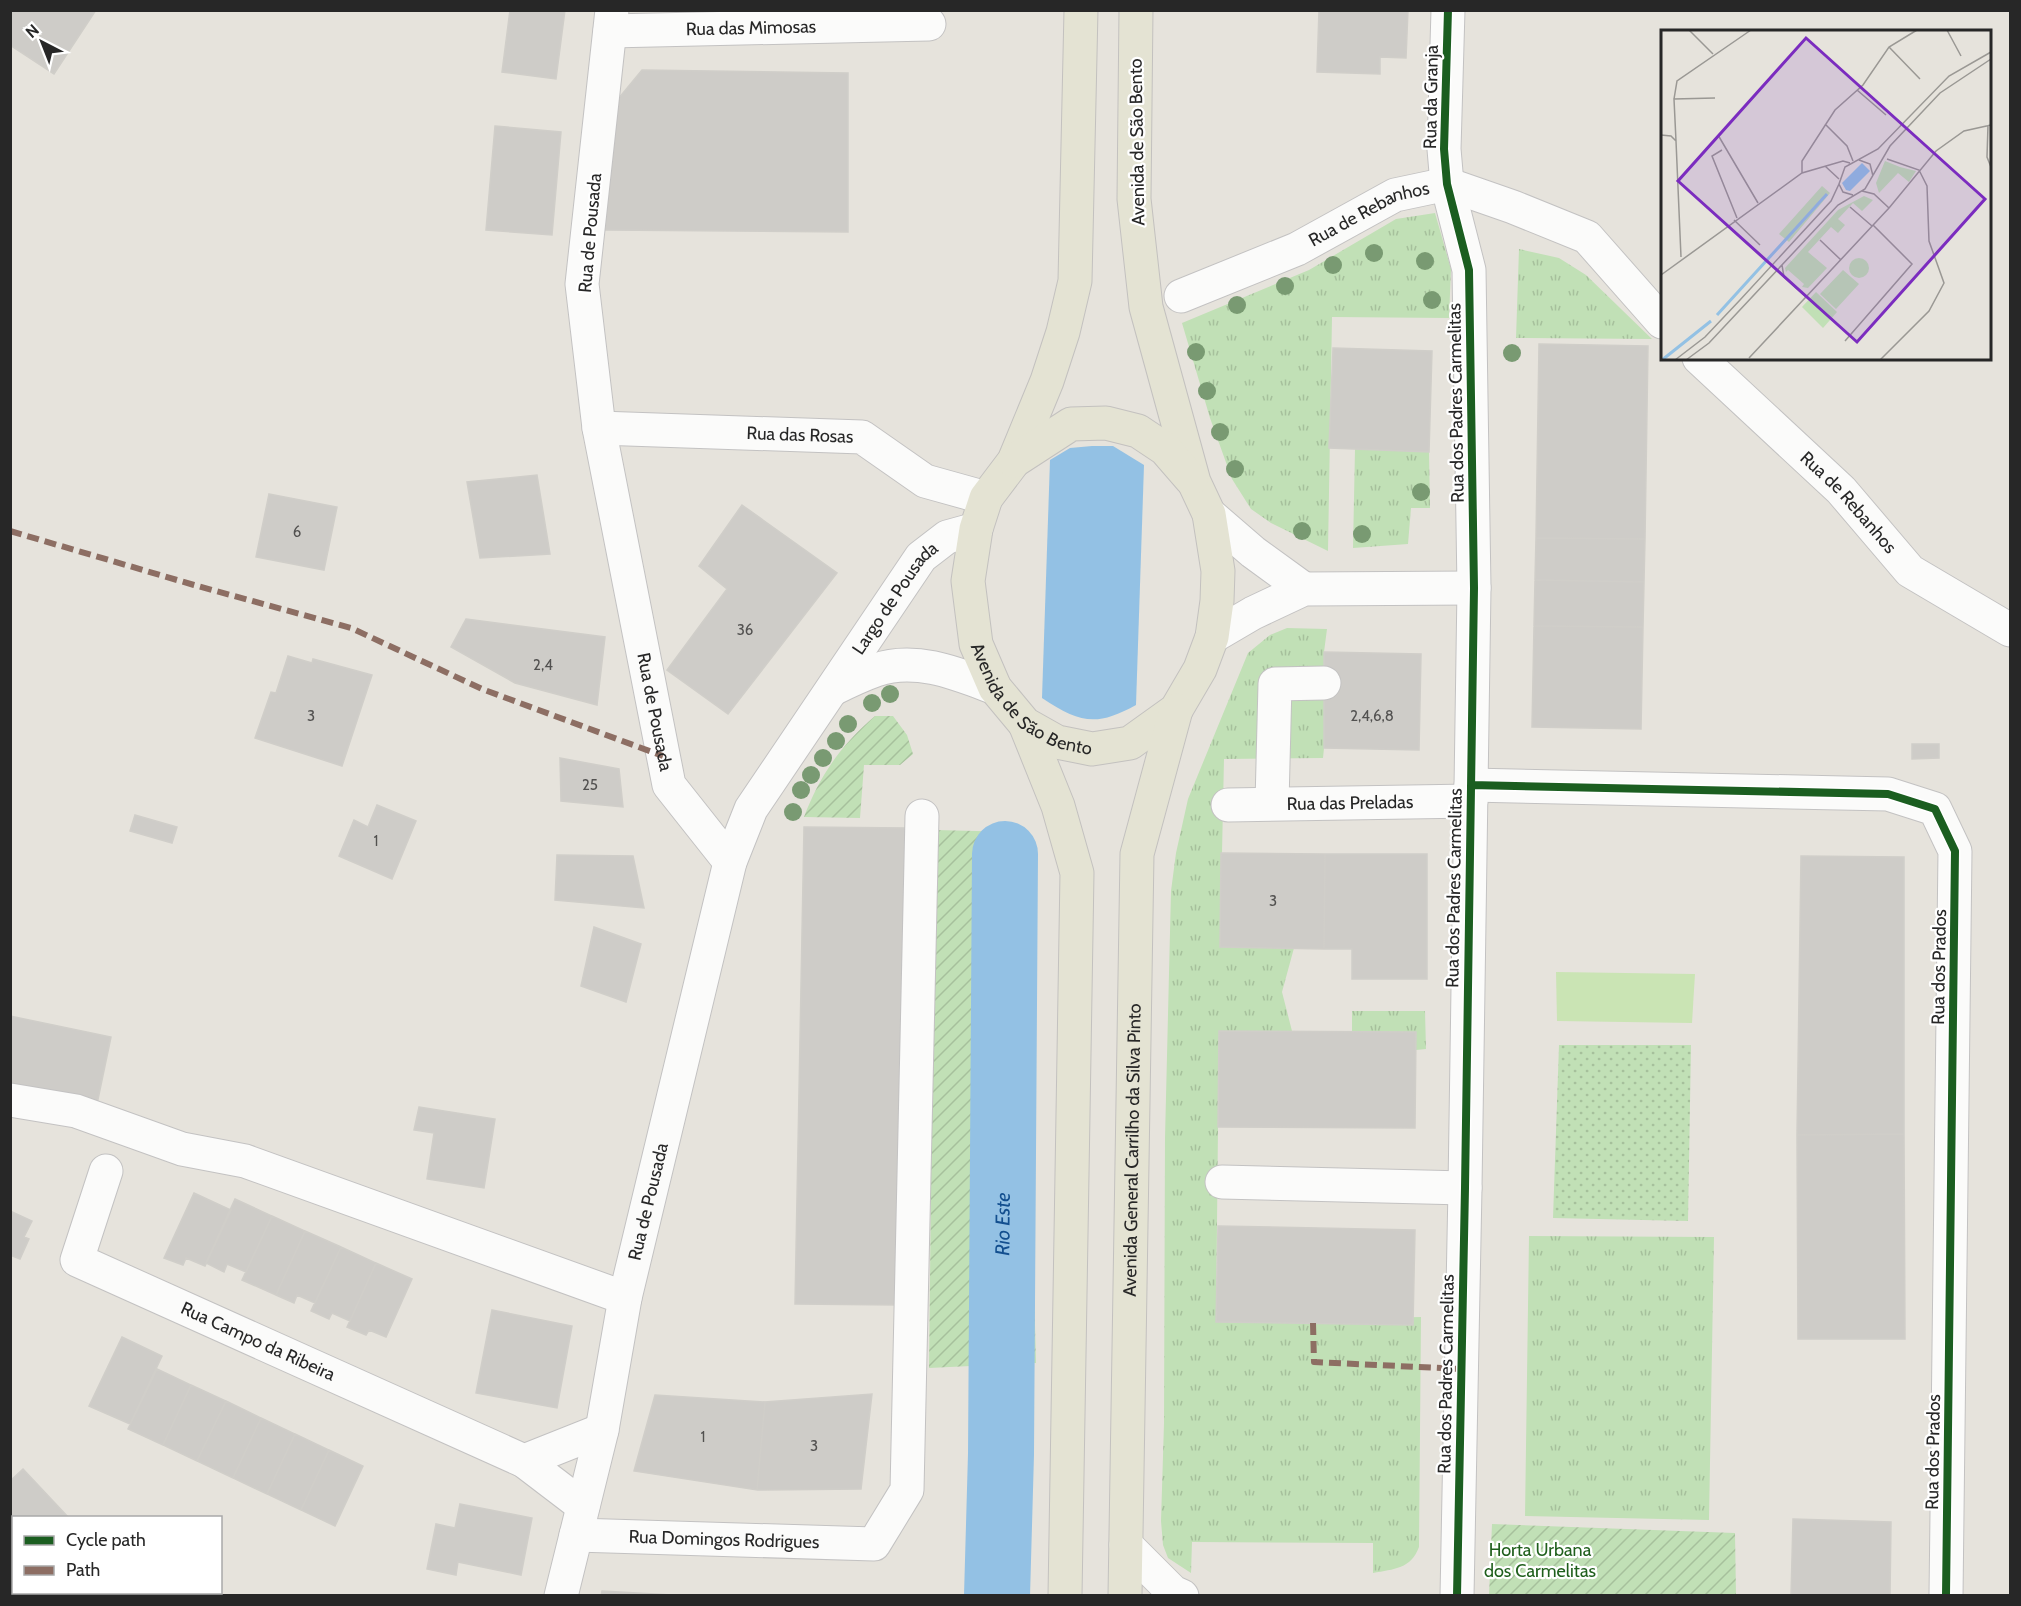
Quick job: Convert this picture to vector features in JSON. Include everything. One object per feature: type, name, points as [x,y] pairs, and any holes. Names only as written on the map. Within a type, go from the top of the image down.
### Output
[{"type":"main road","name":"Avenida de São Bento","points":[[1080,10],[1075,281],[1060,342],[1047,381],[1014,461],[986,498],[976,529],[968,581],[976,644],[995,688],[1025,724],[1058,742],[1092,749],[1130,743],[1176,710],[1200,669],[1212,637],[1217,601],[1218,571],[1209,514],[1194,483],[1145,296],[1134,199],[1136,10]]},
{"type":"main road","name":"Avenida de São Bento","points":[[1014,461],[1071,424],[1106,423],[1138,431],[1165,449],[1194,483]]},
{"type":"main road","name":"Avenida General Carrilho da Silva Pinto","points":[[1125,1596],[1137,854],[1176,710]]},
{"type":"main road","points":[[1025,724],[1058,806],[1077,873],[1065,1596]]},
{"type":"street","name":"Rua da Granja","points":[[1447,184],[1444,149],[1448,10]]},
{"type":"street","name":"Rua das Mimosas","points":[[611,21],[929,24]]},
{"type":"street","name":"Rua de Pousada","points":[[561,1596],[602,1430],[625,1299],[730,862],[669,784],[598,428],[582,284],[611,21]]},
{"type":"street","name":"Rua de Rebanhos","points":[[1181,296],[1298,249],[1395,195],[1447,184],[1514,207],[1587,237],[1661,321]]},
{"type":"street","name":"Rua dos Padres Carmelitas","points":[[1447,184],[1469,270],[1474,588],[1457,1596]]},
{"type":"street","name":"Rua de Rebanhos","points":[[1701,360],[1841,490],[1910,571],[2010,630]]},
{"type":"street","name":"Rua das Rosas","points":[[598,428],[862,437],[925,481],[986,498]]},
{"type":"street","points":[[1209,514],[1253,552],[1304,589]]},
{"type":"street","name":"Largo de Pousada","points":[[730,862],[750,808],[921,557],[947,537],[976,529]]},
{"type":"street","points":[[1212,637],[1253,613],[1304,589],[1474,588]]},
{"type":"street","name":"Largo de Pousada","points":[[833,689],[878,669],[917,664],[958,674],[995,688]]},
{"type":"street","points":[[1272,803],[1275,684],[1324,683]]},
{"type":"street","name":"Rua das Preladas","points":[[1228,804],[1471,793]]},
{"type":"street","name":"Rua dos Prados","points":[[1471,793],[1888,794],[1935,809],[1955,851],[1946,1596]]},
{"type":"street","name":"Rua Domingos Rodrigues","points":[[580,1520],[874,1544],[907,1490],[922,816]]},
{"type":"street","points":[[10,1100],[76,1112],[182,1149],[245,1161],[625,1299]]},
{"type":"street","name":"Rua Campo da Ribeira","points":[[105,1171],[77,1260],[524,1461],[580,1520]]},
{"type":"street","points":[[1222,1182],[1465,1188]]},
{"type":"street","points":[[524,1461],[602,1430]]},
{"type":"street","points":[[1126,1545],[1165,1585],[1182,1596]]},
{"type":"green space","points":[[1435,213],[1451,269],[1449,318],[1332,317],[1328,551],[1271,523],[1251,509],[1232,479],[1210,418],[1182,323],[1309,270],[1396,219]]},
{"type":"green space","points":[[1519,249],[1559,258],[1586,275],[1652,339],[1516,338]]},
{"type":"green space","points":[[1355,449],[1429,452],[1430,508],[1411,508],[1408,544],[1353,548]]},
{"type":"green space","points":[[1287,628],[1327,629],[1324,652],[1323,758],[1224,759],[1220,947],[1294,948],[1282,992],[1292,1031],[1219,1031],[1216,1321],[1421,1317],[1419,1547],[1411,1560],[1401,1567],[1373,1573],[1373,1543],[1192,1542],[1191,1573],[1168,1558],[1163,1545],[1161,1521],[1164,1423],[1165,1138],[1171,891],[1176,853],[1188,799],[1248,653],[1270,635]]},
{"type":"green space","points":[[875,716],[893,716],[907,735],[913,754],[900,765],[864,765],[860,818],[804,817],[817,788],[833,762],[852,738]]},
{"type":"green space","points":[[935,830],[1022,832],[1036,1363],[929,1368]]},
{"type":"green space","points":[[1556,972],[1695,974],[1692,1023],[1557,1021]]},
{"type":"green space","points":[[1352,1011],[1425,1011],[1426,1049],[1416,1050],[1415,1032],[1352,1032]]},
{"type":"green space","points":[[1559,1045],[1691,1045],[1688,1221],[1553,1218]]},
{"type":"green space","points":[[1529,1236],[1714,1237],[1709,1520],[1525,1516]]},
{"type":"green space","name":"Horta Urbana dos Carmelitas","points":[[1492,1524],[1735,1533],[1736,1595],[1489,1595]]},
{"type":"water","points":[[1113,446],[1144,465],[1136,705],[1110,717],[1099,719],[1088,719],[1067,713],[1042,698],[1050,460],[1070,448]]},
{"type":"building","points":[[10,10],[96,10],[54,74],[10,45]]},
{"type":"building","points":[[510,10],[565,10],[556,79],[502,72]]},
{"type":"building","points":[[1319,10],[1408,10],[1406,58],[1380,57],[1380,74],[1317,72]]},
{"type":"building","points":[[642,70],[848,73],[848,232],[605,230],[618,99]]},
{"type":"building","points":[[495,126],[561,132],[552,235],[486,230]]},
{"type":"building","points":[[1539,344],[1648,346],[1645,539],[1536,538]]},
{"type":"building","points":[[1333,348],[1432,351],[1429,452],[1329,448]]},
{"type":"building","points":[[537,475],[550,554],[480,558],[467,482]]},
{"type":"building","points":[[269,494],[337,507],[324,570],[256,557]]},
{"type":"building","points":[[742,505],[837,573],[728,714],[667,670],[727,589],[699,566]]},
{"type":"building","points":[[1536,538],[1645,539],[1644,582],[1535,580]]},
{"type":"building","points":[[1535,580],[1644,582],[1643,627],[1534,626]]},
{"type":"building","points":[[466,619],[605,637],[597,705],[515,683],[451,647]]},
{"type":"building","points":[[1534,626],[1643,627],[1641,729],[1532,727]]},
{"type":"building","points":[[1324,652],[1421,654],[1419,750],[1324,748]]},
{"type":"building","points":[[288,656],[312,663],[313,659],[372,675],[342,766],[255,738],[271,692],[276,693]]},
{"type":"building","points":[[1912,744],[1939,744],[1939,758],[1912,759]]},
{"type":"building","points":[[560,758],[619,769],[623,807],[561,801]]},
{"type":"building","points":[[377,805],[416,821],[392,879],[339,856],[354,820],[368,827]]},
{"type":"building","points":[[135,815],[177,827],[172,843],[130,831]]},
{"type":"building","points":[[804,827],[908,828],[899,1305],[795,1304]]},
{"type":"building","points":[[1221,853],[1325,854],[1324,949],[1220,947]]},
{"type":"building","points":[[1325,854],[1427,854],[1427,979],[1352,979],[1352,949],[1324,949]]},
{"type":"building","points":[[557,855],[633,856],[644,908],[555,900]]},
{"type":"building","points":[[1801,856],[1904,857],[1904,1134],[1797,1135]]},
{"type":"building","points":[[594,927],[641,944],[626,1002],[581,986]]},
{"type":"building","points":[[10,1016],[111,1037],[97,1104],[10,1086]]},
{"type":"building","points":[[1219,1031],[1416,1032],[1415,1128],[1218,1127]]},
{"type":"building","points":[[419,1107],[495,1119],[484,1188],[427,1179],[434,1133],[414,1130]]},
{"type":"building","points":[[1904,1134],[1905,1339],[1798,1339],[1797,1135]]},
{"type":"building","points":[[194,1193],[231,1210],[205,1266],[186,1258],[183,1265],[164,1258]]},
{"type":"building","points":[[235,1199],[272,1216],[246,1272],[227,1264],[224,1272],[206,1263]]},
{"type":"building","points":[[10,1211],[32,1221],[24,1237],[29,1239],[20,1259],[10,1255]]},
{"type":"building","points":[[272,1216],[305,1231],[276,1295],[242,1280]]},
{"type":"building","points":[[1218,1226],[1415,1230],[1413,1325],[1216,1322]]},
{"type":"building","points":[[305,1231],[341,1247],[315,1303],[297,1295],[294,1303],[276,1295]]},
{"type":"building","points":[[341,1247],[376,1263],[350,1321],[332,1313],[329,1319],[311,1311]]},
{"type":"building","points":[[376,1263],[412,1279],[386,1337],[369,1330],[366,1335],[347,1327]]},
{"type":"building","points":[[492,1310],[572,1326],[557,1408],[476,1393]]},
{"type":"building","points":[[122,1337],[162,1356],[130,1424],[89,1406]]},
{"type":"building","points":[[157,1369],[191,1385],[163,1445],[128,1429]]},
{"type":"building","points":[[191,1385],[226,1401],[197,1461],[163,1445]]},
{"type":"building","points":[[872,1394],[861,1489],[757,1490],[765,1402]]},
{"type":"building","points":[[655,1395],[765,1402],[757,1490],[634,1471]]},
{"type":"building","points":[[226,1401],[261,1418],[233,1478],[197,1461]]},
{"type":"building","points":[[261,1418],[295,1434],[267,1494],[233,1478]]},
{"type":"building","points":[[295,1434],[329,1450],[301,1510],[267,1494]]},
{"type":"building","points":[[329,1450],[363,1466],[335,1526],[301,1510]]},
{"type":"building","points":[[23,1469],[67,1516],[12,1516],[12,1550],[10,1548],[10,1481]]},
{"type":"building","points":[[460,1504],[532,1518],[521,1575],[458,1562],[456,1575],[427,1569],[436,1524],[455,1528]]},
{"type":"building","points":[[1793,1519],[1891,1522],[1890,1596],[1791,1596]]},
{"type":"building","points":[[602,1591],[690,1596],[601,1596]]},
{"type":"building","points":[[104,1594],[162,1594],[163,1596],[102,1596]]},
{"type":"waterway","name":"Rio Este","points":[[997,1596],[1001,1454],[1005,854]]},
{"type":"marked path","points":[[10,531],[351,628],[482,689],[663,756]]},
{"type":"marked path","points":[[1313,1323],[1314,1362],[1461,1369]]},
{"type":"cycle path","points":[[1448,10],[1444,149],[1447,184],[1469,270],[1474,588],[1457,1596]]},
{"type":"cycle path","points":[[1471,785],[1888,794],[1935,809],[1955,851],[1946,1596]]}]
